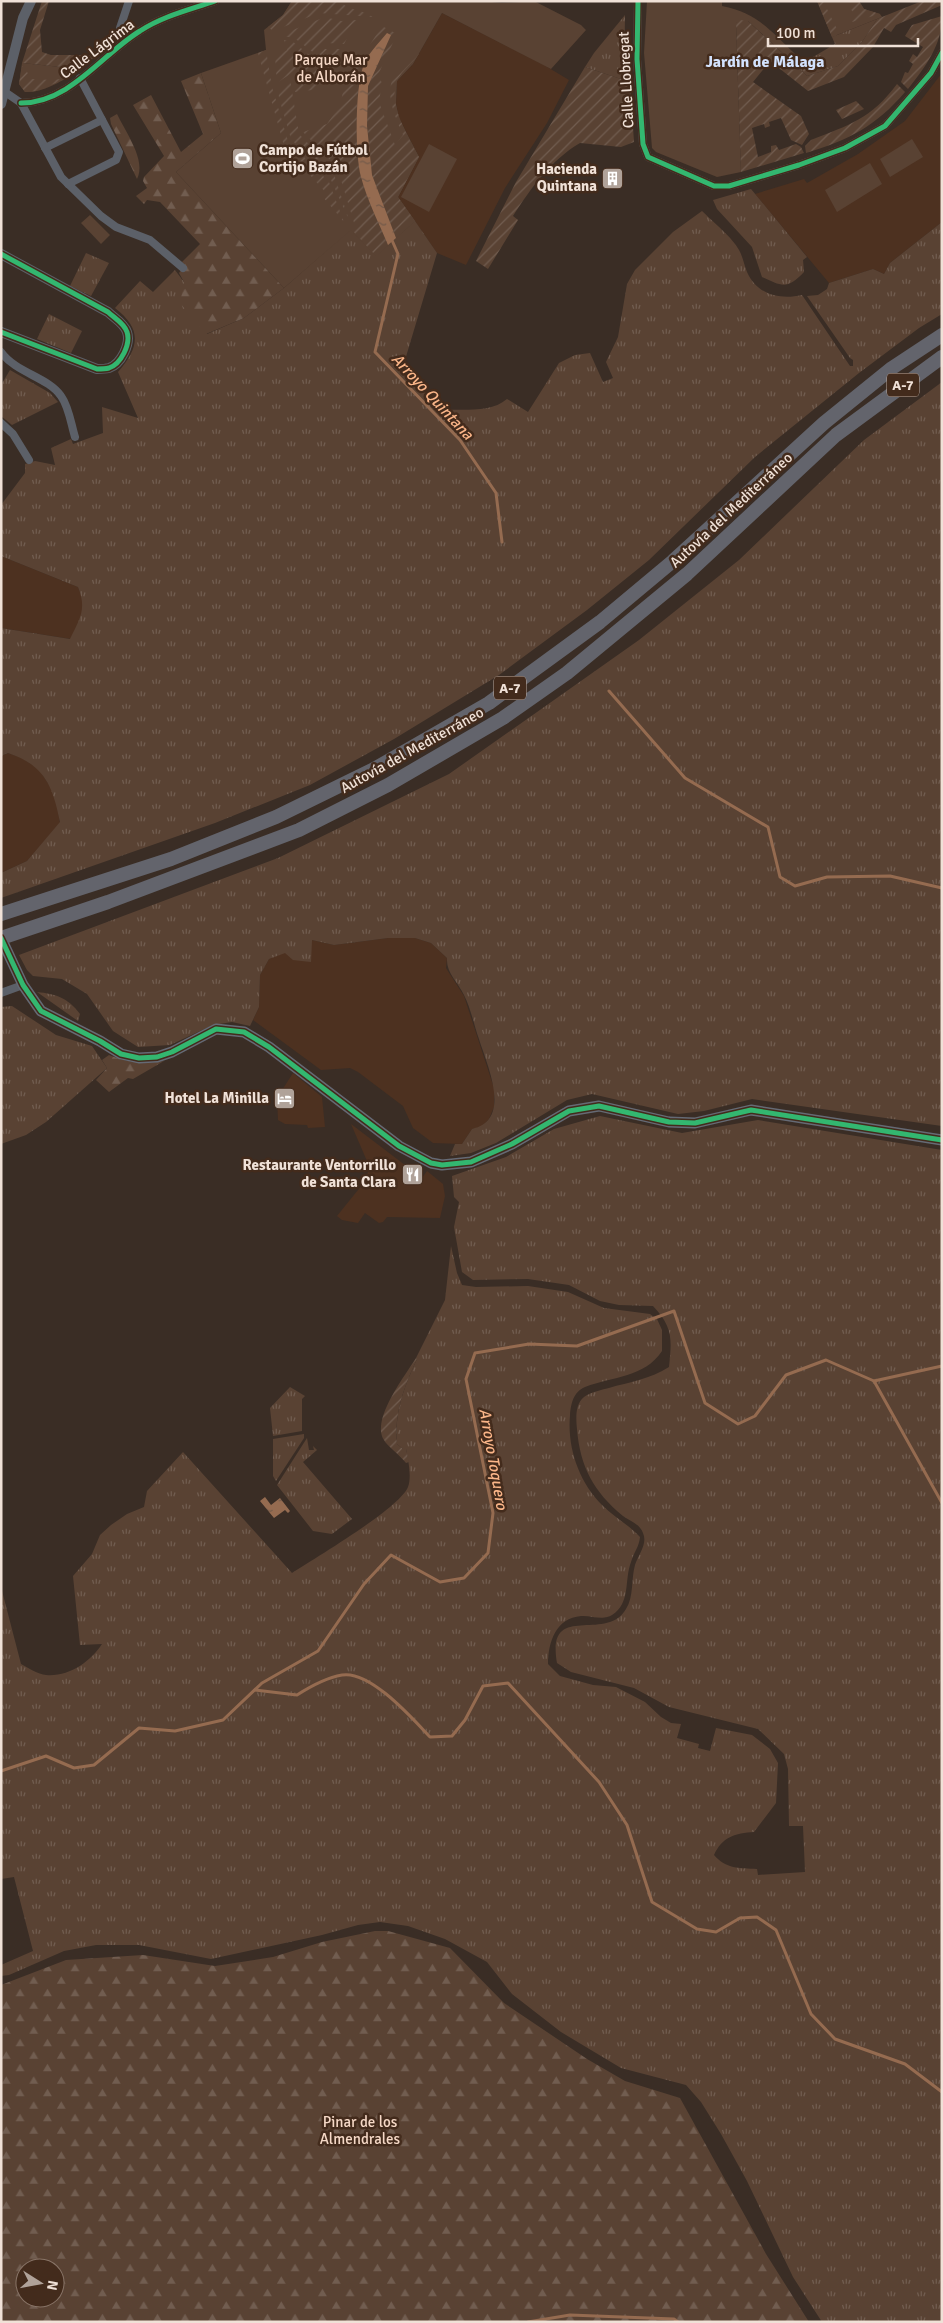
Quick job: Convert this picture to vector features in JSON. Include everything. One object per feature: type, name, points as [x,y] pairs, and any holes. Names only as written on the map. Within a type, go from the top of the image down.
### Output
[{"type":"highway","name":"Autovía del Mediterráneo","points":[[1,914],[171,859],[276,817],[374,769],[488,703],[600,622],[673,561],[824,423],[892,368],[942,335]]},
{"type":"highway","name":"Autovía del Mediterráneo","points":[[1,938],[108,902],[299,830],[388,785],[503,718],[567,673],[613,636],[687,574],[836,436],[942,357]]},
{"type":"main road","points":[[1,938],[24,985],[41,1011],[100,1041],[121,1054],[139,1058],[157,1057],[172,1052],[216,1029],[244,1032],[269,1047],[399,1146],[431,1163],[442,1165],[471,1162],[512,1144],[569,1111],[600,1106],[669,1122],[695,1123],[752,1110],[942,1140]]},
{"type":"street","points":[[1,104],[23,18],[31,1]]},
{"type":"street","points":[[126,40],[120,28],[129,1]]},
{"type":"street","name":"Calle Lágrima","points":[[21,103],[30,103],[61,91],[80,78],[126,40],[157,20],[215,1]]},
{"type":"street","name":"Calle Llobregat","points":[[638,1],[638,68],[643,144],[648,157],[714,186],[729,186],[799,165],[845,148],[885,126],[931,74],[942,53]]},
{"type":"street","points":[[68,184],[116,160],[119,152],[80,78]]},
{"type":"street","points":[[5,92],[21,103],[61,177],[68,184],[108,222],[150,240],[183,268]]},
{"type":"street","points":[[45,148],[102,120]]},
{"type":"street","points":[[1,254],[108,312],[122,324],[128,341],[117,362],[108,368],[97,369],[1,332]]},
{"type":"street","points":[[1,352],[6,359],[60,394],[75,437]]},
{"type":"street","points":[[1,423],[13,434],[29,460]]},
{"type":"street","points":[[1,993],[24,985]]},
{"type":"shaded area","points":[[442,13],[544,65],[569,80],[547,123],[505,188],[466,265],[437,253],[398,197],[419,157],[399,118],[396,104],[397,81],[413,64]]},
{"type":"shaded area","points":[[942,73],[942,222],[890,263],[884,274],[873,269],[829,283],[755,194],[804,179],[807,183],[858,154],[905,121]]},
{"type":"shaded area","points":[[1,556],[78,587],[83,599],[83,613],[71,639],[1,628]]},
{"type":"shaded area","points":[[8,753],[22,758],[39,769],[55,794],[60,823],[27,861],[1,873],[1,756]]},
{"type":"shaded area","points":[[388,938],[415,938],[431,943],[447,958],[446,968],[464,996],[494,1088],[494,1107],[489,1119],[482,1127],[472,1129],[462,1144],[433,1143],[413,1128],[403,1106],[358,1072],[350,1068],[321,1070],[253,1020],[259,1007],[260,975],[269,959],[312,940],[334,945]]},
{"type":"shaded area","points":[[293,1073],[322,1097],[325,1127],[308,1128],[307,1125],[285,1124],[278,1120],[277,1098]]},
{"type":"shaded area","points":[[351,1124],[422,1178],[427,1171],[443,1184],[445,1196],[440,1218],[387,1217],[383,1222],[379,1223],[365,1213],[358,1223],[342,1220],[337,1216],[362,1185],[370,1168]]},
{"type":"green space","points":[[42,1],[49,1],[40,30],[42,52],[51,55],[98,55],[73,73],[71,68],[22,63]]},
{"type":"green space","name":"Parque Mar de Alborán","points":[[292,1],[481,1],[502,3],[534,1],[581,25],[586,30],[551,69],[442,13],[413,64],[397,81],[396,104],[399,118],[419,157],[398,197],[415,221],[376,256],[351,230],[284,288],[176,172],[221,133],[201,73],[266,50],[264,30],[283,15]]},
{"type":"green space","points":[[292,1],[339,1],[347,7],[373,17],[319,13],[273,31],[268,27],[283,15]]},
{"type":"green space","points":[[647,1],[722,1],[722,6],[745,13],[754,18],[778,37],[794,53],[788,58],[748,21],[736,23],[741,172],[717,177],[656,152],[652,148],[644,53]]},
{"type":"green space","points":[[817,1],[859,1],[864,9],[880,14],[882,17],[832,37]]},
{"type":"green space","points":[[817,1],[823,1],[838,31],[836,36],[832,37]]},
{"type":"green space","points":[[853,1],[859,1],[864,9],[880,14],[852,22],[853,12],[847,5]]},
{"type":"green space","points":[[922,1],[942,1],[942,5],[896,25],[891,32],[884,28],[873,47],[844,77],[808,91],[770,61],[753,82],[801,116],[809,134],[802,145],[791,140],[781,118],[769,122],[770,126],[765,128],[764,124],[752,128],[758,157],[771,152],[771,146],[776,145],[779,150],[796,144],[801,147],[804,153],[741,172],[736,23],[740,20],[748,21],[807,76],[838,66],[862,42],[877,19]]},
{"type":"green space","points":[[625,15],[624,80],[585,67],[594,53]]},
{"type":"green space","points":[[942,16],[939,36],[932,55],[908,89],[901,82],[905,72],[908,73],[913,64],[909,61],[913,54],[917,57],[923,47],[905,36],[912,25]]},
{"type":"green space","points":[[325,17],[341,21],[357,20],[344,44],[327,43],[314,53],[293,37],[284,37],[283,34]]},
{"type":"green space","points":[[877,19],[862,42],[838,66],[807,76],[788,58],[794,53],[803,63],[835,44],[832,37]]},
{"type":"green space","points":[[382,26],[397,34],[378,75],[382,83],[379,102],[395,145],[403,135],[392,107],[391,85],[395,75],[415,51],[419,54],[399,77],[395,90],[395,99],[400,120],[419,157],[398,197],[415,221],[396,238],[372,175],[367,126],[368,86],[391,35],[387,33],[365,62],[360,77],[357,106],[358,153],[361,177],[388,245],[376,256],[351,229],[355,226],[337,167],[303,132],[327,124],[340,105],[345,83]]},
{"type":"green space","points":[[284,40],[292,41],[312,57],[315,57],[323,49],[341,49],[325,77],[296,70],[277,83],[275,56],[287,50]]},
{"type":"green space","points":[[266,50],[272,87],[288,141],[329,182],[344,222],[323,197],[327,194],[284,146],[258,53]]},
{"type":"green space","points":[[22,63],[71,68],[73,73],[50,87],[25,92],[19,84]]},
{"type":"green space","points":[[22,66],[27,66],[27,72],[32,79],[52,80],[68,78],[36,91],[25,92],[19,84]]},
{"type":"green space","points":[[585,67],[630,82],[634,142],[621,147],[580,143],[560,158],[534,185],[513,216],[518,220],[488,269],[476,261],[516,182]]},
{"type":"green space","points":[[201,73],[221,133],[176,172],[284,288],[244,318],[206,334],[180,303],[184,282],[179,273],[185,265],[182,262],[200,244],[160,202],[147,200],[144,204],[136,196],[147,188],[143,181],[144,177],[164,156],[133,105],[151,95],[181,152],[203,134],[181,81]]},
{"type":"green space","points":[[295,75],[322,82],[321,89],[295,92]]},
{"type":"green space","points":[[290,79],[299,134],[332,168],[349,220],[331,180],[291,139],[279,98],[278,87]]},
{"type":"green space","points":[[897,84],[905,92],[872,123],[836,143],[806,153],[805,146],[811,140],[858,120],[878,105]]},
{"type":"green space","points":[[856,101],[864,109],[842,119],[836,110]]},
{"type":"green space","points":[[117,114],[137,155],[139,172],[137,179],[111,124],[110,118]]},
{"type":"green space","points":[[912,139],[923,157],[890,177],[880,159]]},
{"type":"green space","points":[[429,144],[457,159],[429,212],[401,197]]},
{"type":"green space","points":[[870,163],[882,184],[837,212],[825,190]]},
{"type":"green space","points":[[751,189],[807,257],[803,260],[804,272],[789,284],[775,283],[762,277],[752,247],[717,209],[713,200]]},
{"type":"green space","points":[[702,211],[736,245],[742,255],[751,280],[757,286],[763,291],[778,296],[802,295],[850,366],[853,366],[853,360],[807,296],[818,295],[827,289],[829,283],[873,269],[884,274],[890,263],[942,222],[942,314],[919,328],[859,373],[755,457],[649,560],[587,610],[499,675],[394,739],[310,785],[215,823],[1,898],[1,873],[27,861],[60,822],[50,788],[39,771],[21,758],[8,753],[1,756],[1,628],[70,639],[81,613],[82,601],[78,587],[1,556],[1,505],[25,473],[25,464],[35,461],[55,465],[51,448],[71,439],[73,444],[103,433],[102,407],[138,418],[118,372],[131,354],[134,346],[134,331],[130,323],[115,308],[140,281],[153,292],[175,270],[184,282],[207,334],[244,318],[284,288],[351,229],[376,255],[415,221],[437,253],[405,360],[417,384],[444,410],[486,408],[507,399],[528,412],[559,363],[575,355],[590,353],[603,382],[613,378],[606,362],[618,337],[627,284],[635,270],[673,232]]},
{"type":"green space","points":[[90,215],[110,235],[101,244],[81,223]]},
{"type":"green space","points":[[86,253],[109,263],[91,296],[70,286]]},
{"type":"green space","points":[[49,314],[82,331],[71,353],[37,339]]},
{"type":"green space","points":[[10,370],[50,393],[58,402],[12,425],[1,416],[1,385]]},
{"type":"green space","points":[[942,382],[942,1126],[752,1099],[704,1111],[678,1114],[592,1094],[567,1100],[496,1143],[471,1153],[450,1156],[455,1144],[462,1144],[472,1129],[484,1124],[492,1115],[494,1090],[471,1011],[462,990],[450,973],[447,958],[431,943],[415,938],[388,938],[334,945],[312,940],[311,962],[293,960],[285,953],[269,959],[260,975],[259,1007],[250,1026],[232,1022],[213,1025],[170,1045],[138,1047],[113,1031],[87,994],[62,979],[33,976],[27,970],[19,955],[278,858],[449,774],[639,640],[739,560],[864,440]]},
{"type":"green space","points":[[37,992],[56,996],[71,1004],[80,1014],[78,1021]]},
{"type":"green space","points":[[12,1006],[56,1035],[92,1046],[107,1068],[46,1122],[26,1135],[1,1144],[1,1007]]},
{"type":"green space","points":[[109,1055],[136,1062],[164,1061],[133,1079],[128,1078],[109,1092],[96,1080],[107,1068],[102,1060]]},
{"type":"green space","points":[[600,1116],[682,1133],[758,1120],[942,1150],[942,2322],[822,2322],[793,2277],[747,2181],[721,2134],[701,2102],[686,2085],[621,2068],[561,2032],[512,1994],[487,1962],[445,1939],[408,1926],[380,1922],[358,1925],[322,1935],[211,1959],[139,1945],[96,1945],[64,1951],[9,1975],[1,1976],[1,1965],[33,1951],[14,1877],[1,1879],[1,1587],[21,1664],[33,1671],[46,1675],[63,1674],[85,1662],[102,1644],[80,1645],[73,1576],[92,1554],[100,1535],[127,1514],[144,1507],[147,1491],[183,1452],[292,1573],[337,1545],[390,1507],[402,1496],[409,1483],[410,1473],[406,1449],[397,1444],[397,1422],[401,1400],[416,1358],[445,1300],[451,1246],[457,1273],[462,1285],[476,1287],[528,1286],[568,1292],[604,1308],[650,1314],[657,1319],[662,1330],[662,1351],[655,1360],[627,1375],[581,1389],[575,1395],[572,1403],[570,1440],[581,1475],[602,1505],[640,1537],[629,1569],[625,1598],[618,1610],[605,1618],[581,1616],[565,1621],[555,1632],[548,1656],[548,1664],[560,1676],[593,1685],[616,1687],[645,1702],[661,1717],[671,1723],[681,1724],[677,1738],[699,1744],[698,1748],[710,1751],[716,1728],[752,1735],[770,1749],[778,1763],[776,1803],[754,1832],[741,1833],[730,1837],[721,1844],[714,1855],[728,1865],[757,1869],[758,1875],[805,1872],[803,1826],[789,1826],[788,1769],[784,1754],[758,1729],[669,1707],[634,1688],[571,1672],[557,1663],[556,1644],[560,1633],[569,1627],[605,1623],[617,1619],[626,1609],[629,1604],[635,1565],[644,1541],[640,1527],[613,1507],[596,1488],[590,1478],[581,1455],[579,1443],[576,1421],[579,1404],[584,1397],[599,1390],[647,1377],[669,1367],[670,1334],[664,1320],[653,1306],[619,1305],[600,1301],[569,1285],[528,1279],[473,1280],[462,1272],[454,1227],[459,1202],[454,1197],[452,1176],[506,1157],[554,1129]]},
{"type":"green space","points":[[416,1358],[401,1400],[397,1422],[397,1444],[406,1449],[409,1462],[406,1463],[384,1440],[381,1431],[382,1421],[391,1398]]},
{"type":"green space","points":[[290,1387],[305,1396],[302,1399],[302,1431],[273,1436],[270,1408]]},
{"type":"green space","points":[[304,1434],[304,1438],[276,1481],[273,1476],[273,1439]]},
{"type":"green space","points":[[307,1438],[309,1450],[314,1450],[313,1446],[317,1450],[303,1462],[352,1519],[332,1534],[313,1531],[277,1485]]},
{"type":"green space","name":"Pinar de los Almendrales","points":[[375,1931],[388,1931],[450,1948],[504,2003],[587,2059],[625,2081],[680,2098],[766,2254],[809,2322],[1,2322],[1,1985],[66,1960],[143,1955],[215,1966],[273,1957],[322,1942]]},
{"type":"water","points":[[387,33],[391,35],[368,86],[367,126],[372,175],[396,238],[388,245],[361,177],[357,122],[358,91],[363,67],[370,53]]},
{"type":"water","points":[[265,1497],[271,1505],[280,1498],[290,1511],[288,1513],[285,1510],[274,1518],[260,1501]]},
{"type":"waterway","name":"Arroyo Quintana","points":[[391,238],[398,254],[375,352],[460,440],[496,493],[502,542]]},
{"type":"waterway","name":"Arroyo Quintana","points":[[609,691],[685,778],[768,827],[780,877],[795,886],[827,877],[890,876],[942,888]]},
{"type":"waterway","name":"Arroyo Toquero","points":[[1,1771],[46,1756],[74,1768],[94,1765],[139,1728],[175,1731],[223,1720],[262,1683],[318,1651],[364,1584],[391,1555],[440,1582],[464,1578],[488,1553],[493,1513],[466,1379],[475,1353],[529,1344],[577,1346],[674,1311],[705,1403],[738,1424],[755,1416],[786,1375],[826,1360],[874,1381],[942,1366]]},
{"type":"waterway","points":[[874,1381],[942,1503]]},
{"type":"waterway","points":[[255,1690],[297,1695],[330,1678],[353,1675],[377,1687],[390,1697],[430,1737],[452,1736],[465,1720],[483,1686],[508,1683],[599,1782],[627,1825],[652,1902],[697,1929],[716,1932],[740,1918],[757,1917],[776,1930],[811,2014],[835,2039],[905,2064],[942,2092]]},
{"type":"waterway","points":[[528,2322],[570,2315],[674,2319],[678,2322]]},
{"type":"cycle path","points":[[21,103],[39,101],[55,95],[85,76],[126,41],[158,21],[215,1]]},
{"type":"cycle path","points":[[638,1],[637,59],[643,144],[648,157],[714,186],[729,186],[799,165],[845,148],[885,126],[931,73],[942,53]]},
{"type":"cycle path","points":[[1,254],[108,312],[126,329],[128,342],[121,358],[113,366],[97,369],[1,332]]},
{"type":"cycle path","points":[[1,938],[23,985],[41,1011],[100,1041],[121,1054],[139,1058],[157,1057],[172,1052],[216,1029],[244,1032],[269,1047],[399,1146],[431,1163],[442,1165],[471,1162],[512,1144],[569,1111],[599,1106],[669,1122],[695,1123],[751,1110],[942,1140]]},
{"type":"place","name":"Campo de Fútbol Cortijo Bazán","points":[[243,159]]},
{"type":"place","name":"Hacienda Quintana","points":[[613,178]]},
{"type":"place","name":"Hotel La Minilla","points":[[285,1098]]},
{"type":"place","name":"Restaurante Ventorrillo de Santa Clara","points":[[412,1174]]},
{"type":"district","name":"Jardín de Málaga","points":[[765,61]]}]
